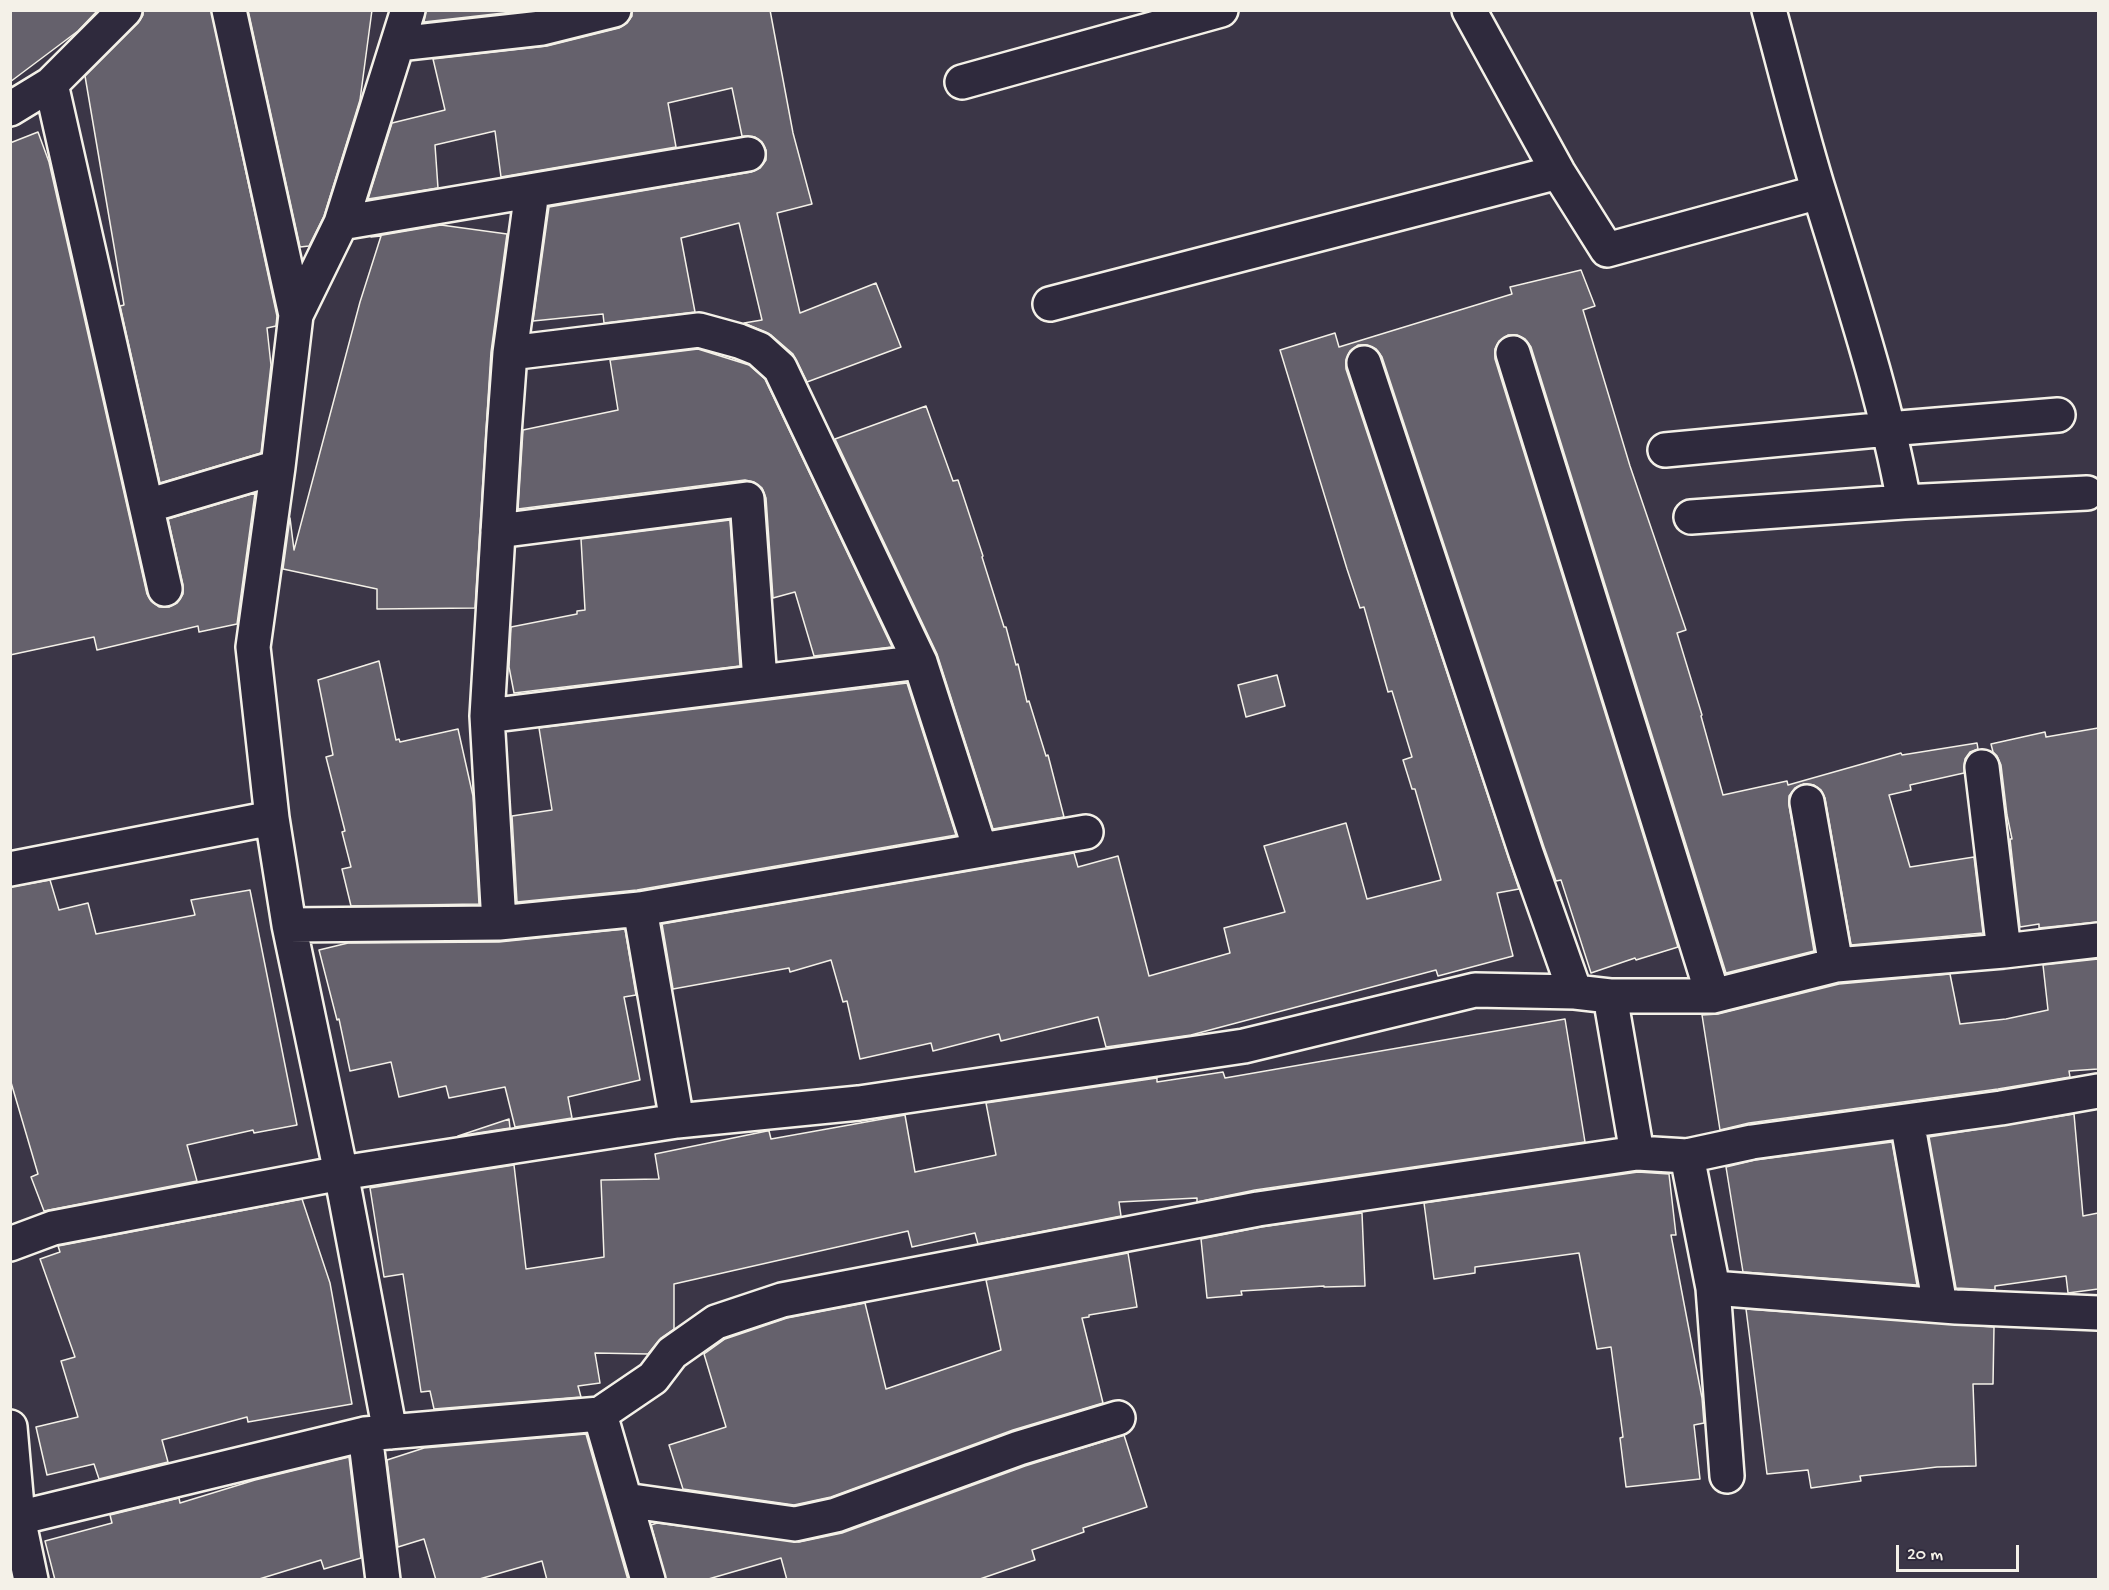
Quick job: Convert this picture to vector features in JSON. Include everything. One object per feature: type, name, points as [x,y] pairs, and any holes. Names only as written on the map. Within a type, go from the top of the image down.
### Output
[{"type":"street","points":[[10,109],[51,84],[125,10]]},
{"type":"street","points":[[229,10],[296,315],[279,467],[253,647],[272,818],[289,925],[340,1173],[377,1433],[383,1580]]},
{"type":"street","points":[[296,315],[341,223],[408,10]]},
{"type":"street","points":[[398,44],[542,28],[614,10]]},
{"type":"street","points":[[962,82],[1221,10]]},
{"type":"street","points":[[1469,10],[1558,172],[1607,250],[1819,192]]},
{"type":"street","points":[[1769,10],[1819,192],[1868,349],[1897,463],[1904,502]]},
{"type":"street","points":[[51,84],[165,589]]},
{"type":"street","points":[[341,223],[748,154]]},
{"type":"street","points":[[1050,304],[1558,172]]},
{"type":"street","points":[[499,923],[487,716],[510,353],[532,191]]},
{"type":"street","points":[[510,353],[699,330],[759,349],[780,368],[920,662],[980,849]]},
{"type":"street","points":[[1513,353],[1713,996]]},
{"type":"street","points":[[1364,363],[1526,853],[1575,992]]},
{"type":"street","points":[[1665,450],[2058,415]]},
{"type":"street","points":[[147,506],[279,467]]},
{"type":"street","points":[[1691,517],[1904,502],[2087,493]]},
{"type":"street","points":[[498,531],[747,499],[760,681]]},
{"type":"street","points":[[487,716],[920,662]]},
{"type":"street","points":[[1982,767],[2004,951]]},
{"type":"street","points":[[1807,802],[1836,965]]},
{"type":"street","points":[[10,869],[272,818]]},
{"type":"street","points":[[289,925],[499,923],[640,909],[1086,832]]},
{"type":"street","points":[[640,909],[677,1121]]},
{"type":"street","points":[[10,1244],[54,1228],[340,1173],[677,1121],[859,1103],[1244,1046],[1474,990],[1575,992],[1610,996],[1713,996],[1836,965],[2004,951],[2098,940]]},
{"type":"street","points":[[1610,996],[1637,1153]]},
{"type":"street","points":[[18,1518],[377,1433],[600,1414],[653,1378],[672,1353],[716,1322],[782,1300],[1258,1209],[1637,1153],[1687,1156],[1752,1142],[2001,1108],[2098,1090]]},
{"type":"street","points":[[1907,1121],[1940,1305]]},
{"type":"street","points":[[1687,1156],[1713,1288],[1727,1476]]},
{"type":"street","points":[[1713,1288],[2098,1314]]},
{"type":"street","points":[[600,1414],[648,1580]]},
{"type":"street","points":[[625,1500],[795,1524],[836,1515],[1018,1448],[1118,1418]]},
{"type":"street","points":[[10,1426],[18,1518],[31,1580]]},
{"type":"building","points":[[10,10],[98,10],[78,31],[10,82]]},
{"type":"building","points":[[143,10],[211,10],[277,316],[276,326],[267,328],[271,365],[261,453],[160,483],[120,306],[124,305],[85,76],[138,23]]},
{"type":"building","points":[[248,10],[372,10],[360,100],[324,216],[309,246],[300,247]]},
{"type":"building","points":[[426,10],[530,10],[424,22]]},
{"type":"building","points":[[632,10],[770,10],[793,133],[812,204],[777,213],[800,313],[876,283],[901,347],[807,382],[793,354],[771,335],[744,323],[762,320],[739,223],[681,238],[695,312],[604,323],[603,314],[533,321],[549,207],[751,172],[760,168],[766,160],[766,150],[762,142],[755,137],[742,136],[732,88],[668,103],[676,147],[501,177],[495,131],[435,145],[438,188],[368,199],[392,123],[445,110],[433,59],[547,46],[619,28],[627,23],[632,16]]},
{"type":"building","points":[[38,132],[49,162],[147,594],[151,601],[159,607],[169,607],[177,603],[183,594],[168,519],[255,493],[237,624],[199,632],[198,626],[97,650],[94,637],[10,655],[10,143]]},
{"type":"building","points":[[441,225],[507,234],[491,352],[475,608],[377,609],[377,589],[283,569],[290,518],[294,550],[360,302],[381,236],[371,237]]},
{"type":"building","points":[[1581,270],[1595,306],[1583,310],[1630,466],[1686,630],[1677,633],[1723,795],[1787,781],[1788,785],[1901,753],[1902,755],[1977,743],[1978,749],[1970,752],[1965,759],[1964,773],[1910,785],[1911,790],[1889,795],[1910,867],[1974,857],[1983,933],[1851,945],[1825,798],[1821,790],[1814,785],[1804,784],[1795,788],[1789,796],[1789,805],[1814,951],[1726,973],[1531,347],[1525,339],[1517,335],[1508,335],[1499,341],[1495,349],[1495,359],[1678,947],[1591,973],[1561,880],[1556,881],[1544,847],[1382,357],[1376,349],[1367,345],[1358,345],[1350,351],[1346,360],[1346,369],[1519,889],[1497,893],[1513,956],[1438,976],[1436,970],[1191,1035],[1106,1047],[1098,1017],[1001,1041],[999,1034],[933,1051],[931,1043],[860,1059],[847,1001],[843,1002],[831,960],[790,972],[789,968],[673,989],[662,924],[1074,853],[1078,867],[1118,856],[1149,976],[1230,953],[1224,928],[1285,912],[1264,846],[1346,823],[1367,899],[1441,880],[1415,789],[1412,789],[1403,760],[1412,757],[1392,691],[1388,692],[1364,607],[1360,608],[1347,569],[1280,350],[1335,333],[1339,347],[1512,294],[1510,287]]},
{"type":"building","points":[[698,349],[749,365],[765,379],[892,647],[814,656],[795,592],[773,598],[766,498],[762,488],[754,482],[745,480],[518,509],[523,430],[618,410],[610,360]]},
{"type":"building","points":[[926,406],[953,481],[958,480],[1004,627],[1006,627],[1016,665],[1018,664],[1027,702],[1029,701],[1046,756],[1048,755],[1064,817],[993,829],[937,654],[835,439]]},
{"type":"building","points":[[730,520],[740,666],[514,693],[509,667],[511,627],[577,614],[577,611],[585,610],[581,539]]},
{"type":"building","points":[[379,661],[396,740],[399,739],[400,742],[458,729],[473,796],[479,904],[351,906],[342,869],[351,867],[342,832],[345,831],[326,757],[333,755],[318,680]]},
{"type":"building","points":[[1277,675],[1285,706],[1246,717],[1238,685]]},
{"type":"building","points":[[907,683],[956,835],[637,890],[517,902],[512,816],[552,810],[539,728]]},
{"type":"building","points":[[2098,728],[2098,922],[2039,928],[2039,924],[2020,927],[2010,839],[2012,839],[2001,765],[1991,744],[2045,732],[2046,737]]},
{"type":"building","points":[[50,880],[59,910],[88,903],[96,934],[195,915],[191,900],[250,890],[297,1125],[254,1133],[253,1130],[187,1145],[197,1181],[44,1211],[31,1177],[38,1174],[10,1079],[10,887]]},
{"type":"building","points":[[625,929],[636,995],[624,997],[640,1080],[568,1097],[572,1118],[515,1127],[505,1087],[449,1098],[446,1086],[399,1097],[391,1062],[350,1071],[339,1019],[337,1020],[319,950],[348,943],[499,942]]},
{"type":"building","points":[[2098,959],[2098,1069],[2069,1071],[2070,1077],[1998,1089],[1749,1123],[1720,1130],[1702,1015],[1718,1014],[1839,984],[1950,974],[1960,1024],[2006,1019],[2048,1010],[2043,965]]},
{"type":"building","points":[[1565,1019],[1585,1142],[1255,1190],[1197,1202],[1197,1198],[1119,1202],[1121,1216],[978,1244],[975,1233],[912,1247],[908,1231],[674,1284],[674,1329],[661,1338],[648,1354],[595,1353],[600,1383],[578,1386],[581,1397],[434,1409],[430,1391],[421,1392],[403,1274],[384,1277],[370,1188],[514,1165],[526,1269],[604,1257],[601,1180],[659,1179],[655,1154],[767,1131],[771,1139],[905,1115],[915,1172],[996,1155],[986,1103],[1157,1078],[1157,1082],[1223,1072],[1225,1078]]},
{"type":"building","points":[[2074,1114],[2083,1216],[2098,1213],[2098,1289],[2068,1293],[2066,1276],[1995,1286],[1995,1290],[1956,1288],[1929,1137]]},
{"type":"building","points":[[509,1119],[510,1128],[458,1136]]},
{"type":"building","points":[[1892,1142],[1917,1285],[1743,1272],[1726,1167],[1755,1160]]},
{"type":"building","points":[[1638,1172],[1669,1174],[1676,1235],[1671,1235],[1702,1398],[1704,1423],[1694,1425],[1700,1479],[1626,1487],[1620,1438],[1623,1437],[1611,1347],[1597,1349],[1579,1253],[1475,1267],[1475,1273],[1434,1279],[1424,1203]]},
{"type":"building","points":[[302,1199],[330,1283],[352,1404],[248,1422],[247,1417],[162,1440],[168,1462],[99,1479],[94,1464],[47,1475],[36,1427],[78,1417],[61,1361],[75,1357],[40,1259],[60,1252],[58,1246]]},
{"type":"building","points":[[1362,1213],[1365,1286],[1241,1291],[1242,1295],[1207,1298],[1201,1239],[1261,1227]]},
{"type":"building","points":[[1128,1253],[1137,1307],[1082,1318],[1103,1403],[1013,1430],[831,1497],[794,1505],[683,1489],[669,1445],[726,1427],[704,1354],[725,1339],[787,1318],[865,1303],[886,1389],[1001,1350],[986,1280]]},
{"type":"building","points":[[1746,1309],[1994,1327],[1993,1384],[1973,1384],[1976,1466],[1937,1467],[1860,1476],[1861,1481],[1811,1488],[1808,1470],[1767,1474]]},
{"type":"building","points":[[586,1434],[628,1580],[547,1580],[542,1561],[476,1580],[436,1580],[424,1539],[398,1547],[387,1460],[424,1448]]},
{"type":"building","points":[[1124,1435],[1147,1507],[1083,1528],[1084,1532],[1032,1550],[1035,1560],[977,1580],[787,1580],[781,1558],[705,1580],[666,1580],[651,1525],[657,1523],[799,1542],[842,1533],[1025,1466]]},
{"type":"building","points":[[349,1457],[361,1558],[324,1569],[321,1560],[256,1580],[55,1580],[45,1541],[112,1523],[110,1515],[179,1498],[180,1503],[255,1480]]}]
